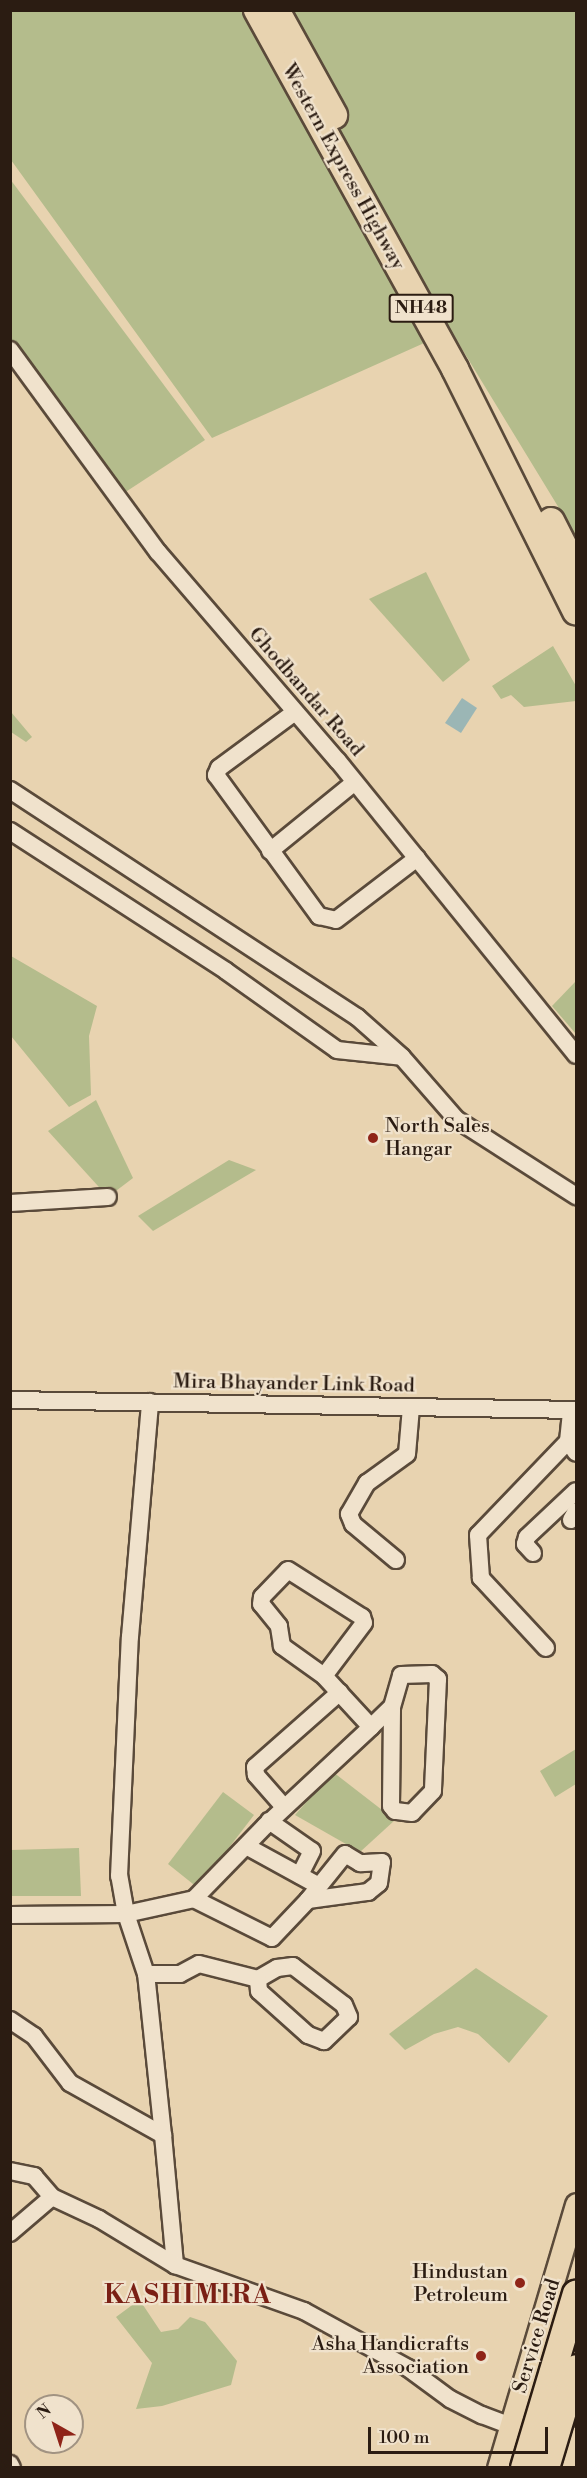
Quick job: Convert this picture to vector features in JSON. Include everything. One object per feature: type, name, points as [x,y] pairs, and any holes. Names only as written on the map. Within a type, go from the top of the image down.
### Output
[{"type":"highway","name":"Western Express Highway","points":[[257,10],[455,369],[576,612]]},
{"type":"highway","name":"Western Express Highway","points":[[277,10],[576,570]]},
{"type":"highway","points":[[524,2468],[576,2294]]},
{"type":"highway","points":[[546,2468],[576,2368]]},
{"type":"main road","name":"Service Road","points":[[498,2468],[576,2204]]},
{"type":"street","name":"Ghodbandar Road","points":[[10,350],[158,552],[355,782],[576,1055]]},
{"type":"street","points":[[295,712],[219,768],[216,775],[319,916],[336,920],[417,858]]},
{"type":"street","points":[[270,851],[355,782]]},
{"type":"street","points":[[10,790],[357,1017],[402,1057],[456,1119],[576,1196]]},
{"type":"street","points":[[10,831],[226,971],[337,1050],[402,1057]]},
{"type":"street","points":[[10,1203],[108,1197]]},
{"type":"street","name":"Mira Bhayander Link Road","points":[[10,1400],[574,1410]]},
{"type":"street","points":[[150,1402],[130,1637],[119,1876],[126,1914],[146,1974],[175,2265]]},
{"type":"street","points":[[396,1560],[353,1524],[349,1514],[367,1483],[407,1454],[411,1407]]},
{"type":"street","points":[[546,1648],[481,1578],[478,1535],[574,1442],[574,1410]]},
{"type":"street","points":[[533,1553],[525,1544],[527,1537],[576,1491]]},
{"type":"street","points":[[324,1676],[364,1623],[362,1617],[288,1570],[262,1598],[261,1604],[279,1626],[282,1646],[324,1676],[371,1727]]},
{"type":"street","points":[[10,1915],[126,1914],[194,1899],[269,1821],[392,1707],[397,1682],[405,1672],[432,1674],[438,1679],[433,1791],[412,1813],[395,1811],[391,1806],[392,1707]]},
{"type":"street","points":[[284,1808],[256,1775],[255,1767],[340,1692]]},
{"type":"street","points":[[269,1821],[312,1851],[300,1875]]},
{"type":"street","points":[[246,1846],[319,1886]]},
{"type":"street","points":[[194,1899],[267,1939],[279,1935],[345,1854],[360,1863],[379,1861],[383,1865],[380,1883],[363,1895],[308,1900]]},
{"type":"street","points":[[146,1974],[180,1974],[199,1964],[258,1979],[276,1968],[293,1966],[344,2005],[349,2017],[324,2041],[308,2035],[259,1991],[258,1979]]},
{"type":"street","points":[[14,2021],[33,2036],[70,2083],[163,2135]]},
{"type":"street","points":[[10,2171],[34,2176],[52,2197],[99,2219],[175,2265],[304,2311],[408,2368],[450,2399],[482,2415],[511,2423],[573,2452]]},
{"type":"street","points":[[10,2233],[52,2197]]},
{"type":"green space","points":[[10,11],[576,11],[576,536],[451,331],[212,438],[11,160]]},
{"type":"green space","points":[[10,179],[205,440],[124,493],[11,339]]},
{"type":"green space","points":[[426,572],[470,660],[443,682],[369,599]]},
{"type":"green space","points":[[553,646],[576,686],[576,701],[524,707],[511,695],[501,699],[492,686]]},
{"type":"green space","points":[[11,712],[32,737],[26,742],[11,732]]},
{"type":"green space","points":[[11,956],[97,1006],[89,1036],[91,1095],[69,1107],[11,1036]]},
{"type":"green space","points":[[576,981],[576,1034],[552,1006]]},
{"type":"green space","points":[[96,1100],[133,1178],[108,1197],[48,1131]]},
{"type":"green space","points":[[229,1160],[256,1170],[153,1231],[138,1216]]},
{"type":"green space","points":[[576,1749],[576,1784],[555,1797],[540,1771]]},
{"type":"green space","points":[[333,1772],[395,1820],[360,1852],[295,1815]]},
{"type":"green space","points":[[223,1792],[254,1815],[198,1888],[168,1864]]},
{"type":"green space","points":[[79,1848],[81,1896],[11,1896],[11,1850]]},
{"type":"green space","points":[[476,1968],[548,2016],[509,2063],[478,2034],[458,2027],[434,2034],[405,2050],[389,2034]]},
{"type":"green space","points":[[135,2303],[143,2305],[161,2332],[178,2329],[190,2317],[205,2322],[237,2361],[231,2385],[162,2406],[136,2409],[152,2363],[116,2317]]},
{"type":"water","points":[[462,698],[477,708],[461,733],[445,723]]},
{"type":"place","name":"North Sales Hangar","points":[[373,1138]]},
{"type":"place","name":"Hindustan Petroleum","points":[[520,2283]]},
{"type":"place","name":"Asha Handicrafts Association","points":[[481,2356]]},
{"type":"district","name":"KASHIMIRA","points":[[188,2296]]}]
